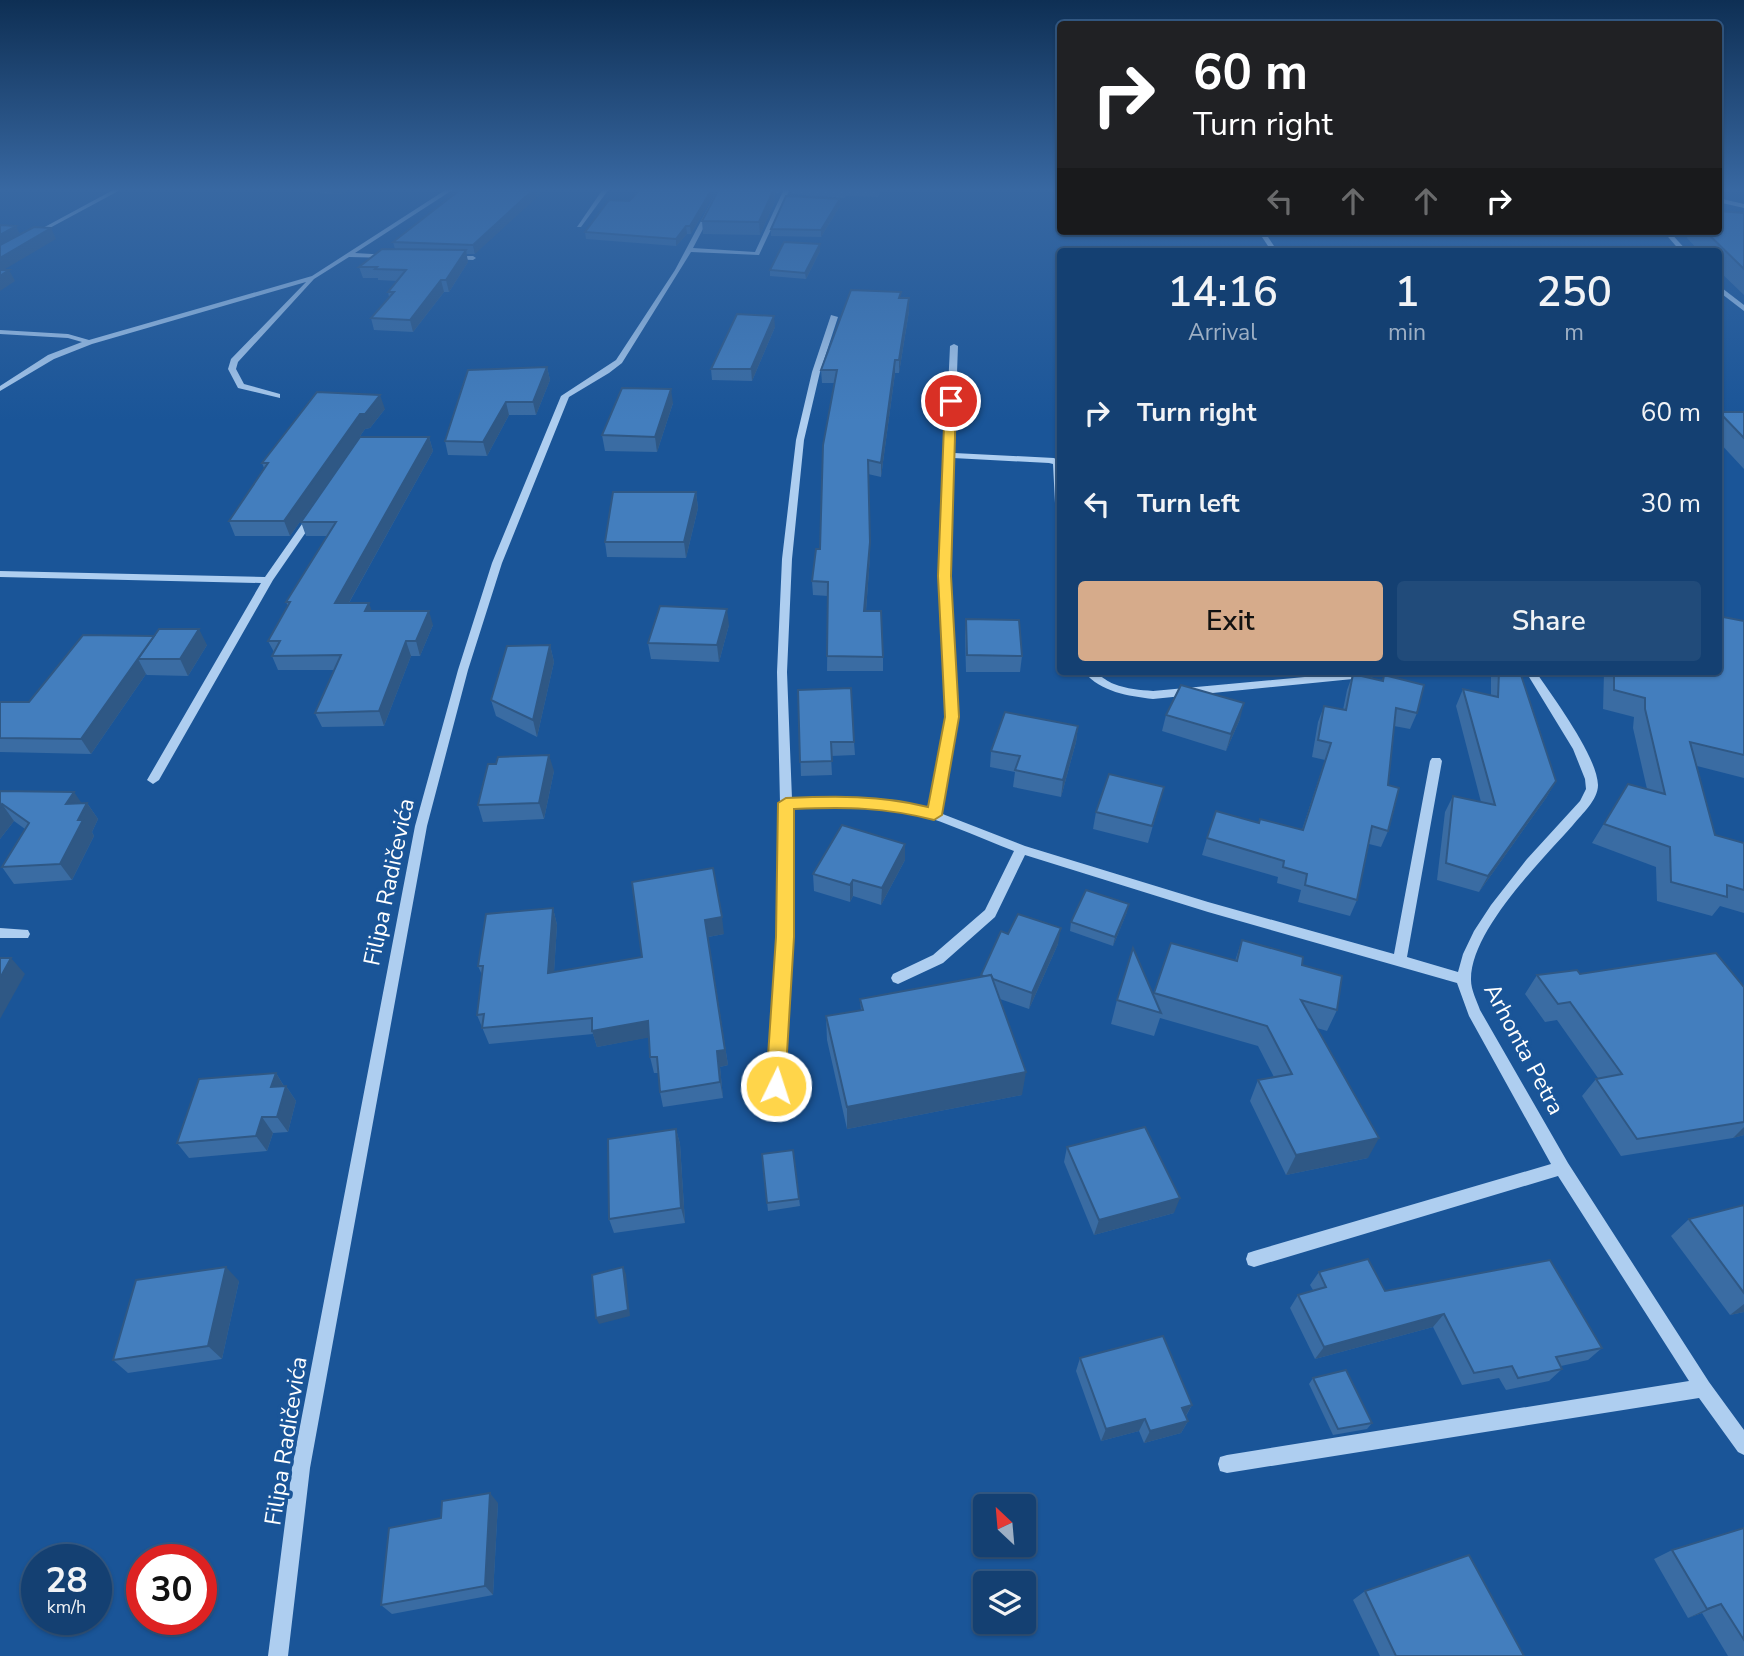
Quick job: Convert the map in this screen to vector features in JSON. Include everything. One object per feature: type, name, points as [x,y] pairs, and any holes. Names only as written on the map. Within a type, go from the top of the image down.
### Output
[{"type":"street","points":[[277,396],[241,386],[232,369],[234,361],[314,277],[330,266]]},
{"type":"street","name":"Filipa Radičevića","points":[[278,1656],[300,1468],[336,1269],[421,826],[460,682],[497,563],[565,396],[573,388],[609,371],[619,361],[678,266]]},
{"type":"street","points":[[0,389],[51,357],[89,342],[314,277]]},
{"type":"street","points":[[1722,290],[1744,309]]},
{"type":"street","points":[[776,1086],[785,937],[786,803],[782,672],[787,559],[800,440],[816,372],[835,317]]},
{"type":"street","points":[[0,332],[68,336],[89,342]]},
{"type":"street","points":[[934,815],[952,717],[944,576],[947,456],[954,345]]},
{"type":"street","points":[[947,456],[1051,460],[1057,463]]},
{"type":"street","points":[[153,780],[268,580],[315,512]]},
{"type":"street","points":[[0,574],[268,580]]},
{"type":"street","points":[[1092,675],[1115,689],[1153,695],[1362,675]]},
{"type":"street","name":"Arhonta Petra","points":[[1533,675],[1584,759],[1591,775],[1593,789],[1584,804],[1501,899],[1468,954],[1464,979],[1474,1012],[1562,1168],[1703,1388],[1744,1446]]},
{"type":"street","points":[[1399,961],[1436,761]]},
{"type":"street","points":[[786,803],[847,801],[894,804],[934,815],[1021,849],[1208,907],[1464,979]]},
{"type":"street","points":[[898,978],[938,959],[990,913],[1021,849]]},
{"type":"street","points":[[0,933],[23,934]]},
{"type":"street","points":[[1254,1259],[1562,1168]]},
{"type":"street","points":[[1227,1464],[1703,1388]]},
{"type":"building","points":[[455,266],[410,320],[371,318],[394,292],[388,292],[406,270],[359,267]]},
{"type":"building","points":[[772,266],[808,266],[805,273],[770,270]]},
{"type":"building","points":[[851,290],[901,292],[899,298],[909,298],[899,360],[895,360],[881,463],[868,460],[870,542],[864,611],[881,611],[883,657],[827,656],[828,582],[812,581],[816,549],[820,549],[823,445],[837,370],[821,370]]},
{"type":"building","points":[[737,314],[774,316],[751,369],[711,369]]},
{"type":"building","points":[[547,367],[533,402],[506,402],[483,442],[445,441],[468,370]]},
{"type":"building","points":[[622,388],[671,389],[655,437],[602,435]]},
{"type":"building","points":[[317,392],[380,395],[365,414],[360,414],[284,521],[229,521],[268,463],[262,463]]},
{"type":"building","points":[[1722,412],[1744,412],[1744,438],[1722,415]]},
{"type":"building","points":[[360,437],[429,437],[335,603],[369,603],[365,611],[429,611],[416,641],[406,641],[379,711],[315,713],[341,655],[272,656],[280,641],[268,641],[290,602],[286,602],[336,522],[301,522]]},
{"type":"building","points":[[613,492],[696,492],[684,542],[605,542]]},
{"type":"building","points":[[660,606],[727,609],[717,645],[648,643]]},
{"type":"building","points":[[1722,617],[1744,621],[1744,755],[1690,742],[1715,835],[1744,843],[1744,890],[1727,885],[1727,897],[1671,882],[1670,847],[1604,824],[1628,784],[1665,794],[1645,709],[1645,698],[1614,690],[1614,675],[1722,675]]},
{"type":"building","points":[[966,619],[1019,620],[1022,656],[967,655]]},
{"type":"building","points":[[159,629],[199,629],[180,659],[138,659]]},
{"type":"building","points":[[83,635],[154,636],[81,739],[0,738],[0,702],[29,702]]},
{"type":"building","points":[[550,645],[533,720],[491,700],[507,646]]},
{"type":"building","points":[[1353,675],[1383,681],[1384,675],[1424,685],[1417,713],[1396,708],[1388,785],[1399,788],[1388,831],[1372,826],[1357,900],[1305,885],[1307,874],[1283,867],[1284,861],[1207,838],[1216,811],[1259,823],[1260,819],[1303,830],[1331,743],[1318,740],[1324,706],[1346,710]]},
{"type":"building","points":[[1499,675],[1521,675],[1556,781],[1488,876],[1446,863],[1453,796],[1495,805],[1463,689],[1498,697]]},
{"type":"building","points":[[1181,685],[1244,703],[1231,734],[1166,715]]},
{"type":"building","points":[[851,688],[854,742],[831,742],[832,761],[800,762],[798,690]]},
{"type":"building","points":[[1005,712],[1078,726],[1063,780],[1015,770],[1020,756],[991,751]]},
{"type":"building","points":[[549,755],[539,803],[478,805],[488,764],[496,764],[498,757]]},
{"type":"building","points":[[1109,774],[1164,787],[1152,826],[1096,812]]},
{"type":"building","points":[[0,791],[74,792],[66,804],[87,803],[78,820],[83,820],[60,864],[2,867],[29,823],[2,804],[0,807]]},
{"type":"building","points":[[842,825],[905,844],[882,888],[853,880],[850,885],[813,874]]},
{"type":"building","points":[[713,868],[722,917],[705,920],[725,1050],[717,1051],[720,1082],[660,1092],[657,1057],[650,1057],[648,1021],[592,1031],[592,1018],[482,1028],[484,1014],[477,1015],[483,966],[478,966],[486,914],[553,908],[548,973],[642,957],[632,882]]},
{"type":"building","points":[[1086,890],[1129,904],[1115,937],[1071,922]]},
{"type":"building","points":[[1018,914],[1061,928],[1032,993],[993,979],[991,975],[981,975],[1001,931],[1008,934]]},
{"type":"building","points":[[1242,940],[1303,957],[1302,965],[1342,976],[1337,1010],[1301,1000],[1379,1138],[1296,1155],[1258,1080],[1292,1074],[1267,1026],[1154,993],[1171,943],[1237,961]]},
{"type":"building","points":[[1133,948],[1161,1013],[1117,1000]]},
{"type":"building","points":[[1716,953],[1744,987],[1744,1122],[1637,1139],[1596,1079],[1622,1074],[1570,1002],[1558,1004],[1537,975],[1577,970],[1580,974]]},
{"type":"building","points":[[0,958],[11,958],[0,978]]},
{"type":"building","points":[[991,975],[1026,1072],[847,1107],[826,1016],[863,1010],[860,999]]},
{"type":"building","points":[[276,1073],[271,1087],[286,1086],[277,1117],[262,1117],[256,1136],[177,1143],[199,1079]]},
{"type":"building","points":[[1145,1127],[1180,1198],[1099,1220],[1067,1147]]},
{"type":"building","points":[[676,1129],[681,1208],[609,1219],[608,1139]]},
{"type":"building","points":[[793,1150],[799,1199],[767,1203],[762,1154]]},
{"type":"building","points":[[1744,1205],[1744,1293],[1689,1219]]},
{"type":"building","points":[[1368,1259],[1385,1291],[1550,1260],[1602,1348],[1556,1357],[1562,1369],[1518,1378],[1512,1366],[1474,1373],[1444,1314],[1324,1347],[1298,1295],[1326,1287],[1319,1272]]},
{"type":"building","points":[[226,1267],[208,1346],[113,1360],[136,1280]]},
{"type":"building","points":[[623,1267],[628,1310],[596,1318],[592,1275]]},
{"type":"building","points":[[1163,1336],[1192,1405],[1182,1408],[1188,1421],[1150,1431],[1145,1419],[1106,1429],[1080,1358]]},
{"type":"building","points":[[1346,1370],[1372,1423],[1338,1429],[1313,1378]]},
{"type":"building","points":[[490,1493],[485,1586],[381,1605],[389,1528],[441,1518],[442,1501]]},
{"type":"building","points":[[1744,1528],[1744,1640],[1721,1604],[1707,1609],[1672,1550]]},
{"type":"building","points":[[1469,1555],[1524,1656],[1396,1656],[1365,1591]]},
{"type":"route","points":[[776,1086],[785,937],[786,803],[847,801],[894,804],[934,815],[952,717],[944,576],[951,401]]}]
